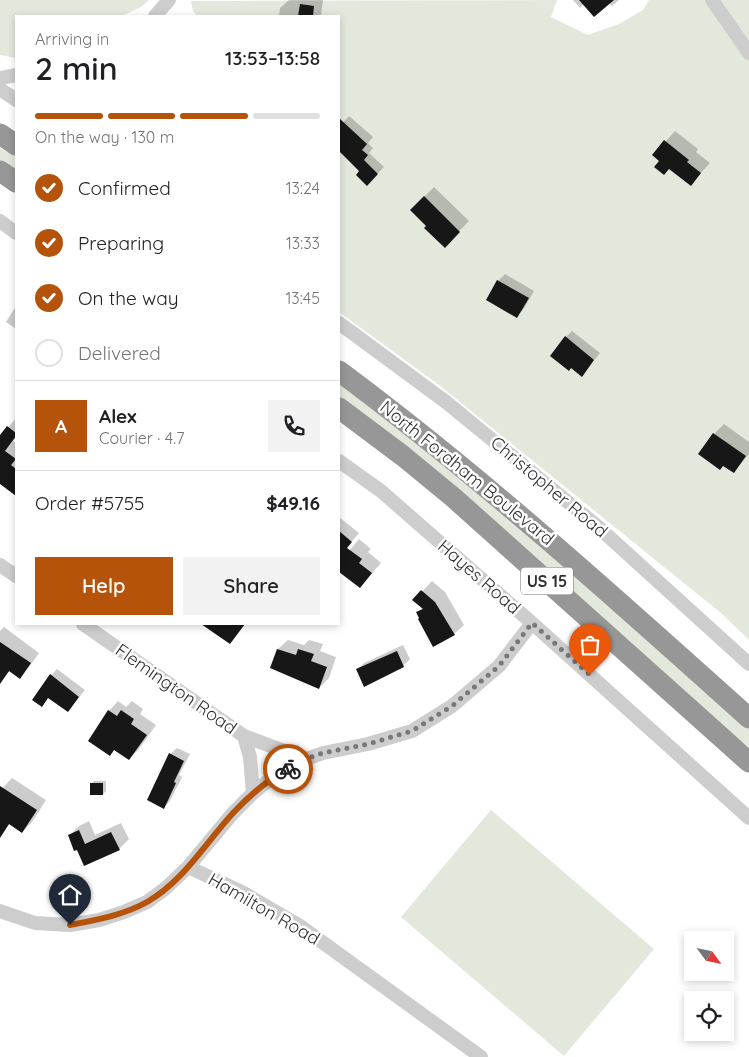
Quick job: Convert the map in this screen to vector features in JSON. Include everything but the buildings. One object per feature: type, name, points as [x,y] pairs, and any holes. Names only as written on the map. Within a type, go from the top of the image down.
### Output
[{"type":"highway","points":[[0,134],[15,144]]},
{"type":"highway","points":[[0,171],[15,181]]},
{"type":"highway","name":"North Fordham Boulevard","points":[[340,371],[408,422],[480,481],[613,595],[749,718]]},
{"type":"highway","name":"North Fordham Boulevard","points":[[340,409],[403,456],[454,498],[749,762]]},
{"type":"street","points":[[155,15],[169,0]]},
{"type":"street","points":[[712,0],[749,53]]},
{"type":"street","points":[[0,78],[15,75]]},
{"type":"street","points":[[0,89],[15,99]]},
{"type":"street","points":[[0,221],[15,231]]},
{"type":"street","name":"Christopher Road","points":[[340,323],[446,402],[597,526],[749,664]]},
{"type":"street","name":"Hayes Road","points":[[340,462],[381,491],[532,623],[749,818]]},
{"type":"street","points":[[0,565],[15,575]]},
{"type":"street","points":[[188,867],[253,793],[274,777],[306,759],[323,753],[368,744],[412,731],[452,706],[499,666],[532,623]]},
{"type":"street","name":"Flemington Road","points":[[84,625],[244,736],[306,759]]},
{"type":"street","name":"Flemington Road","points":[[244,736],[250,757],[253,793]]},
{"type":"street","name":"Hamilton Road","points":[[0,911],[35,923],[70,925],[99,920],[147,902],[166,888],[188,867],[242,892],[300,926],[481,1057]]},
{"type":"shaded area","points":[[0,0],[149,0],[141,7],[124,15],[15,15],[15,58],[0,55]]},
{"type":"shaded area","points":[[557,0],[551,17],[588,35],[619,24],[643,10],[649,0],[749,0],[749,640],[721,613],[439,385],[340,313],[340,15],[196,15],[193,11],[191,1]]},
{"type":"shaded area","points":[[0,148],[15,156],[15,172],[0,162]]},
{"type":"shaded area","points":[[340,380],[538,540],[749,729],[749,747],[340,400]]},
{"type":"shaded area","points":[[491,810],[654,949],[564,1056],[401,917]]},
{"type":"way so far","points":[[288,769],[306,759],[323,753],[368,744],[412,731],[452,706],[499,666],[532,623],[590,675]]},
{"type":"route","points":[[70,925],[99,920],[147,902],[166,888],[188,867],[253,793],[288,769]]}]
